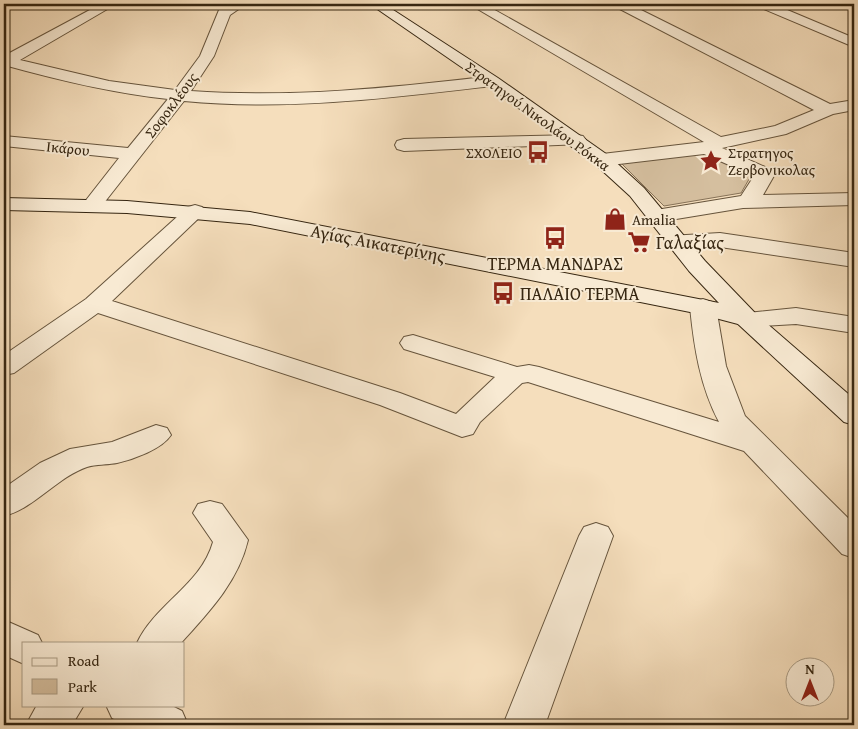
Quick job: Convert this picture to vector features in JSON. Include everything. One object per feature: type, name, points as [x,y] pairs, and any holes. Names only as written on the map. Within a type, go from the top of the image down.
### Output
[{"type":"street","points":[[5,61],[110,4]]},
{"type":"street","name":"Σοφοκλέους","points":[[93,204],[180,95],[207,56],[224,14],[240,4]]},
{"type":"street","points":[[475,4],[712,145],[765,174],[748,202]]},
{"type":"street","points":[[620,4],[828,110]]},
{"type":"street","points":[[763,4],[854,43]]},
{"type":"street","name":"Στρατηγού Νικολάου Ρόκκα","points":[[385,6],[577,140],[602,160],[637,192],[677,241],[747,319],[854,415]]},
{"type":"street","points":[[5,61],[87,82],[130,90],[217,98],[300,98],[386,93],[492,82]]},
{"type":"street","points":[[602,160],[712,145],[780,130],[828,110],[854,105]]},
{"type":"street","points":[[404,145],[577,140]]},
{"type":"street","name":"Ικάρου","points":[[4,141],[132,154]]},
{"type":"street","points":[[658,216],[748,202],[798,199],[854,199]]},
{"type":"street","name":"Αγίας Αικατερίνης","points":[[4,204],[93,204],[196,211],[250,218],[704,307],[747,319]]},
{"type":"street","points":[[4,367],[95,304],[147,254],[196,211]]},
{"type":"street","points":[[677,241],[720,240],[854,260]]},
{"type":"street","points":[[95,304],[390,399],[462,427],[470,416],[513,376],[529,373],[752,443]]},
{"type":"street","points":[[704,307],[709,358],[722,400],[733,421],[752,443],[854,545]]},
{"type":"street","points":[[747,319],[796,316],[854,325]]},
{"type":"street","points":[[413,343],[505,371],[513,376]]},
{"type":"street","points":[[4,504],[52,471],[81,457],[118,452],[156,435]]},
{"type":"street","points":[[157,642],[214,578],[229,554],[231,540],[210,514]]},
{"type":"street","points":[[524,725],[596,536]]},
{"type":"street","points":[[4,636],[22,645]]},
{"type":"street","points":[[46,725],[62,706]]},
{"type":"street","points":[[129,706],[166,725]]},
{"type":"green space","points":[[704,152],[752,174],[741,193],[664,206],[621,163]]},
{"type":"place","name":"ΣΧΟΛΕΙΟ","points":[[538,152]]},
{"type":"place","name":"Στρατηγος Ζερβονικολας","points":[[711,161]]},
{"type":"place","name":"Amalia","points":[[615,219]]},
{"type":"place","name":"ΤΕΡΜΑ ΜΑΝΔΡΑΣ","points":[[555,238]]},
{"type":"place","name":"Γαλαξίας","points":[[639,242]]},
{"type":"place","name":"ΠΑΛΑΙΟ ΤΕΡΜΑ","points":[[503,293]]}]
